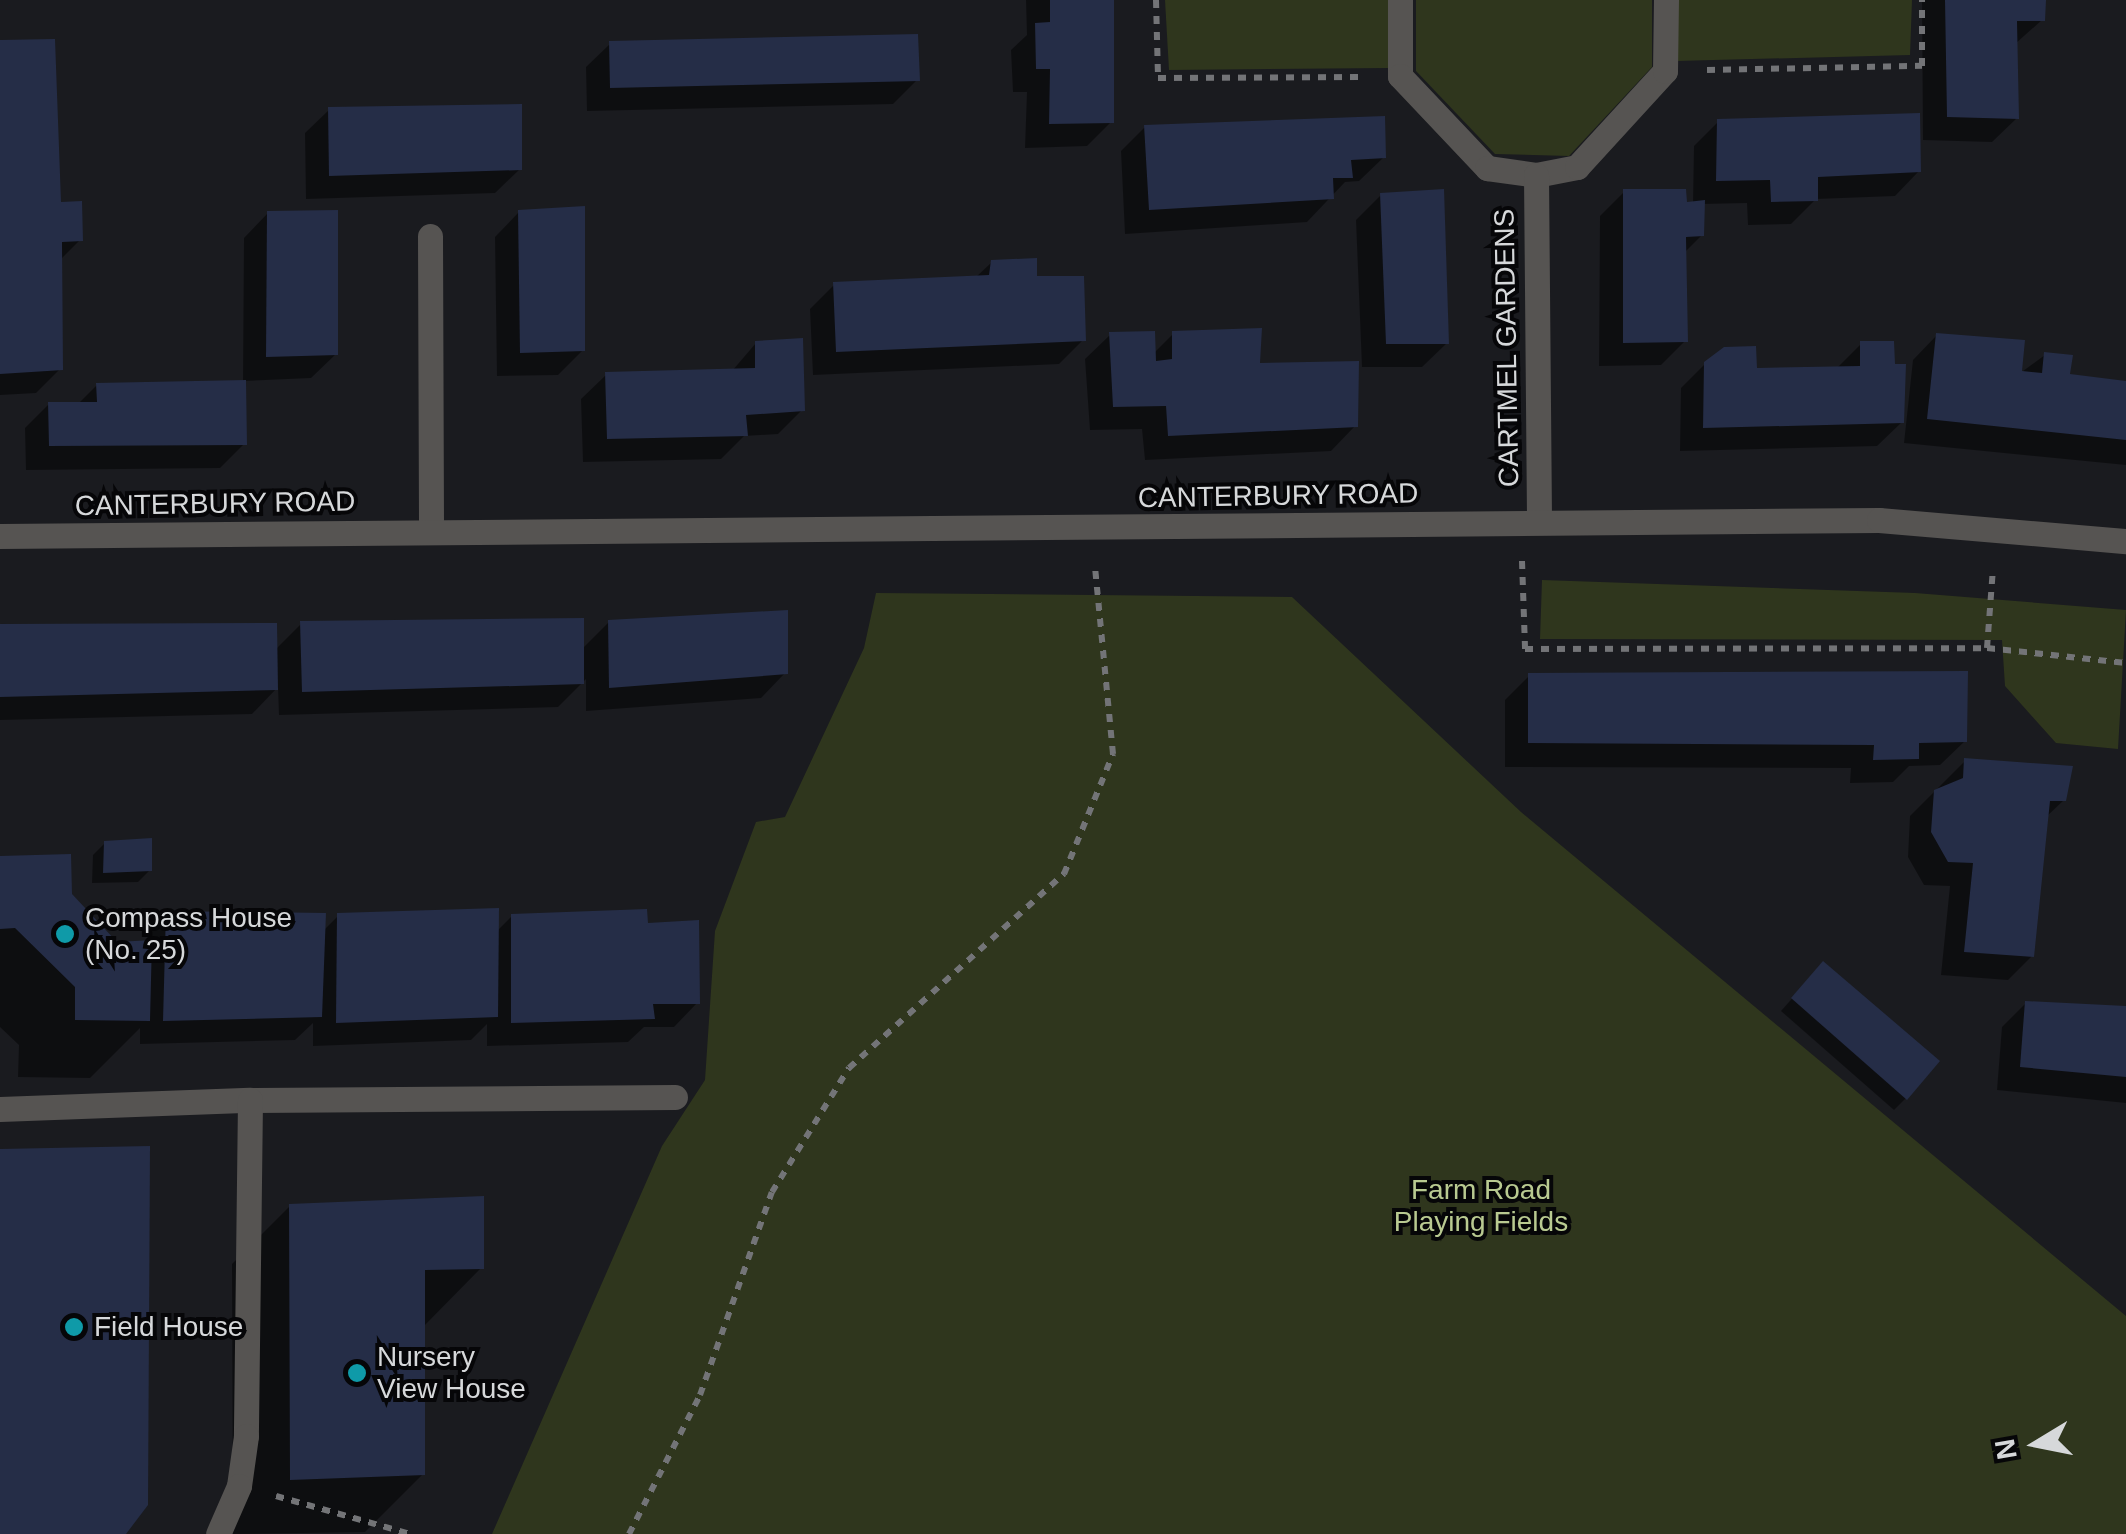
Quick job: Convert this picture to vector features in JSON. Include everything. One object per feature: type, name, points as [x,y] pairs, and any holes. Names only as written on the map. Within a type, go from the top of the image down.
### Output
[{"type":"street","points":[[1400,0],[1400,76]]},
{"type":"street","points":[[1666,0],[1666,71]]},
{"type":"street","name":"CARTMEL GARDENS","points":[[1400,76],[1488,168],[1536,175],[1577,167],[1666,71]]},
{"type":"street","name":"CARTMEL GARDENS","points":[[1530,521],[1536,175]]},
{"type":"street","points":[[430,236],[431,531]]},
{"type":"street","name":"CANTERBURY ROAD","points":[[0,536],[1092,530],[1530,521],[1879,520],[1996,526],[2126,540]]},
{"type":"street","points":[[0,1110],[250,1100],[675,1097]]},
{"type":"street","points":[[218,1534],[239,1486],[246,1436],[250,1100]]},
{"type":"path","points":[[1156,0],[1158,78],[1400,76]]},
{"type":"path","points":[[1666,71],[1922,66],[1922,0]]},
{"type":"path","points":[[1530,521],[1525,649],[1986,648],[2126,663]]},
{"type":"path","points":[[1986,648],[1996,526]]},
{"type":"path","points":[[629,1534],[700,1395],[772,1192],[849,1068],[1064,874],[1113,754],[1092,530]]},
{"type":"path","points":[[239,1486],[410,1534]]},
{"type":"green space","points":[[1165,0],[1388,0],[1388,68],[1169,70]]},
{"type":"green space","points":[[1416,0],[1652,0],[1652,67],[1569,156],[1495,154],[1416,71]]},
{"type":"green space","points":[[1676,0],[1912,0],[1910,55],[1676,61]]},
{"type":"green space","points":[[1542,580],[1915,593],[2126,610],[2118,749],[2056,743],[2005,686],[2002,640],[1540,639]]},
{"type":"green space","name":"Farm Road Playing Fields","points":[[876,593],[1292,597],[1521,812],[2126,1316],[2126,1534],[492,1534],[662,1146],[705,1080],[715,931],[756,822],[785,817],[864,648]]},
{"type":"building","points":[[1050,0],[1114,0],[1114,123],[1049,124],[1050,69],[1036,69],[1035,23],[1050,22]]},
{"type":"building","points":[[1945,0],[2046,0],[2045,21],[2017,21],[2019,119],[1947,117]]},
{"type":"building","points":[[918,34],[920,81],[610,88],[609,41]]},
{"type":"building","points":[[55,39],[61,202],[82,201],[83,241],[62,242],[63,370],[0,374],[0,40]]},
{"type":"building","points":[[522,104],[522,170],[329,176],[328,107]]},
{"type":"building","points":[[1920,113],[1921,172],[1818,177],[1818,201],[1771,202],[1770,180],[1716,181],[1717,119]]},
{"type":"building","points":[[1385,116],[1386,158],[1351,160],[1353,178],[1333,178],[1334,199],[1149,210],[1144,125]]},
{"type":"building","points":[[1444,189],[1449,344],[1386,344],[1380,193]]},
{"type":"building","points":[[1623,189],[1686,189],[1687,202],[1705,200],[1704,236],[1686,237],[1688,342],[1623,343]]},
{"type":"building","points":[[585,206],[585,351],[520,353],[518,210]]},
{"type":"building","points":[[338,210],[338,355],[266,357],[267,211]]},
{"type":"building","points":[[1037,258],[1037,276],[1084,276],[1086,341],[836,352],[833,282],[989,275],[991,260]]},
{"type":"building","points":[[1262,328],[1260,363],[1359,361],[1358,427],[1168,436],[1166,406],[1113,407],[1109,332],[1155,331],[1156,361],[1172,359],[1172,331]]},
{"type":"building","points":[[1936,333],[2025,340],[2022,371],[2042,373],[2044,352],[2073,355],[2070,374],[2126,381],[2126,440],[1927,419]]},
{"type":"building","points":[[803,338],[805,411],[746,415],[748,436],[607,439],[605,372],[755,368],[755,341]]},
{"type":"building","points":[[1860,341],[1894,341],[1895,364],[1906,364],[1904,423],[1703,428],[1704,362],[1724,347],[1756,346],[1757,368],[1860,366]]},
{"type":"building","points":[[246,380],[247,445],[49,446],[48,402],[97,402],[96,383]]},
{"type":"building","points":[[788,610],[788,674],[609,688],[608,620]]},
{"type":"building","points":[[584,618],[584,684],[302,692],[300,621]]},
{"type":"building","points":[[277,623],[278,690],[0,697],[0,624]]},
{"type":"building","points":[[1968,671],[1967,742],[1919,743],[1919,759],[1873,760],[1874,745],[1528,743],[1528,673]]},
{"type":"building","points":[[1964,758],[2073,766],[2066,801],[2050,801],[2034,957],[1964,952],[1973,863],[1948,862],[1931,832],[1934,790],[1963,778]]},
{"type":"building","points":[[152,838],[152,871],[103,873],[104,841]]},
{"type":"building","name":"Compass House (No. 25)","points":[[71,854],[72,894],[117,942],[152,940],[150,1021],[75,1020],[75,987],[15,928],[0,929],[0,856]]},
{"type":"building","points":[[499,908],[498,1017],[336,1023],[337,913]]},
{"type":"building","points":[[647,909],[648,923],[699,920],[700,1004],[653,1004],[655,1019],[511,1023],[511,914]]},
{"type":"building","points":[[166,911],[326,913],[322,1017],[163,1021]]},
{"type":"building","points":[[1823,961],[1940,1061],[1907,1100],[1791,998]]},
{"type":"building","points":[[2025,1001],[2126,1006],[2126,1077],[2020,1067]]},
{"type":"building","name":"Field House","points":[[150,1146],[148,1505],[126,1534],[0,1534],[0,1149]]},
{"type":"building","name":"Nursery View House","points":[[484,1196],[484,1269],[425,1270],[425,1475],[290,1480],[289,1204]]},
{"type":"place","name":"Compass House (No. 25)","points":[[65,934]]},
{"type":"place","name":"Field House","points":[[74,1327]]},
{"type":"place","name":"Nursery View House","points":[[357,1373]]}]
